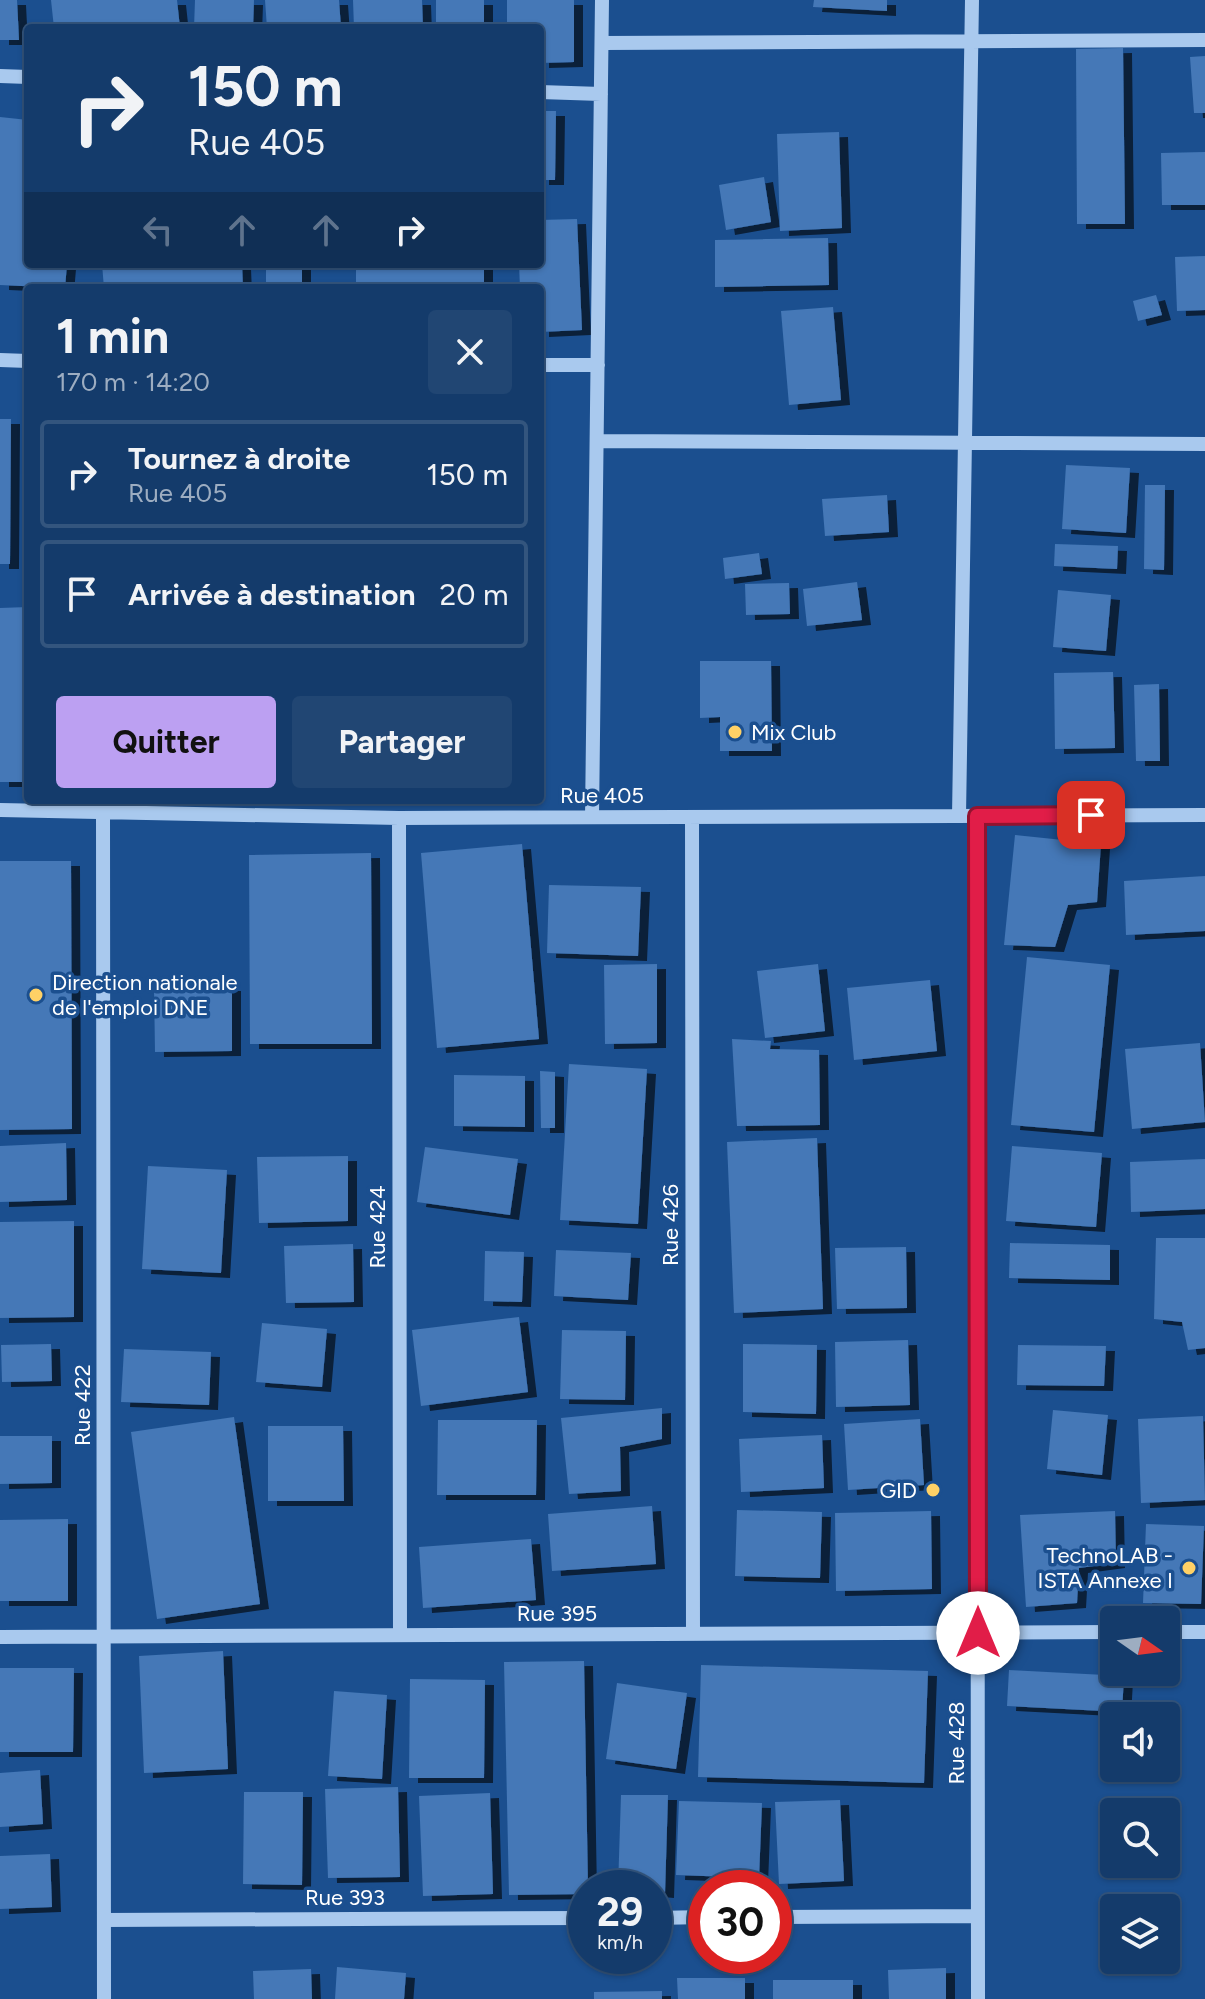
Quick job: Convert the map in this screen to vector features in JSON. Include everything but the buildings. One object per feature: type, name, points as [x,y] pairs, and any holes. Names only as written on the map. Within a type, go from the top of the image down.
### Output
[{"type":"street","points":[[592,817],[602,0]]},
{"type":"street","points":[[959,816],[972,0]]},
{"type":"street","points":[[602,43],[1205,40]]},
{"type":"street","points":[[0,76],[24,77]]},
{"type":"street","points":[[544,92],[601,94]]},
{"type":"street","points":[[0,360],[24,361]]},
{"type":"street","points":[[544,365],[598,365]]},
{"type":"street","points":[[597,441],[1205,444]]},
{"type":"street","points":[[301,804],[301,816]]},
{"type":"street","name":"Rue 405","points":[[0,810],[399,818],[1205,815]]},
{"type":"street","name":"Rue 422","points":[[103,812],[104,1999]]},
{"type":"street","name":"Rue 428","points":[[977,816],[978,1999]]},
{"type":"street","name":"Rue 426","points":[[692,817],[693,1634]]},
{"type":"street","name":"Rue 424","points":[[399,818],[400,1635]]},
{"type":"street","name":"Rue 395","points":[[0,1637],[1100,1632]]},
{"type":"street","points":[[1180,1632],[1205,1632]]},
{"type":"street","points":[[792,1917],[978,1916]]},
{"type":"street","name":"Rue 393","points":[[104,1920],[568,1918]]},
{"type":"place","name":"Mix Club","points":[[735,732]]},
{"type":"place","name":"Direction nationale de l'emploi DNE","points":[[36,995]]},
{"type":"place","name":"GID","points":[[933,1490]]},
{"type":"place","name":"TechnoLAB - ISTA Annexe I","points":[[1189,1568]]},
{"type":"route","points":[[978,1633],[977,816],[1091,815]]}]
